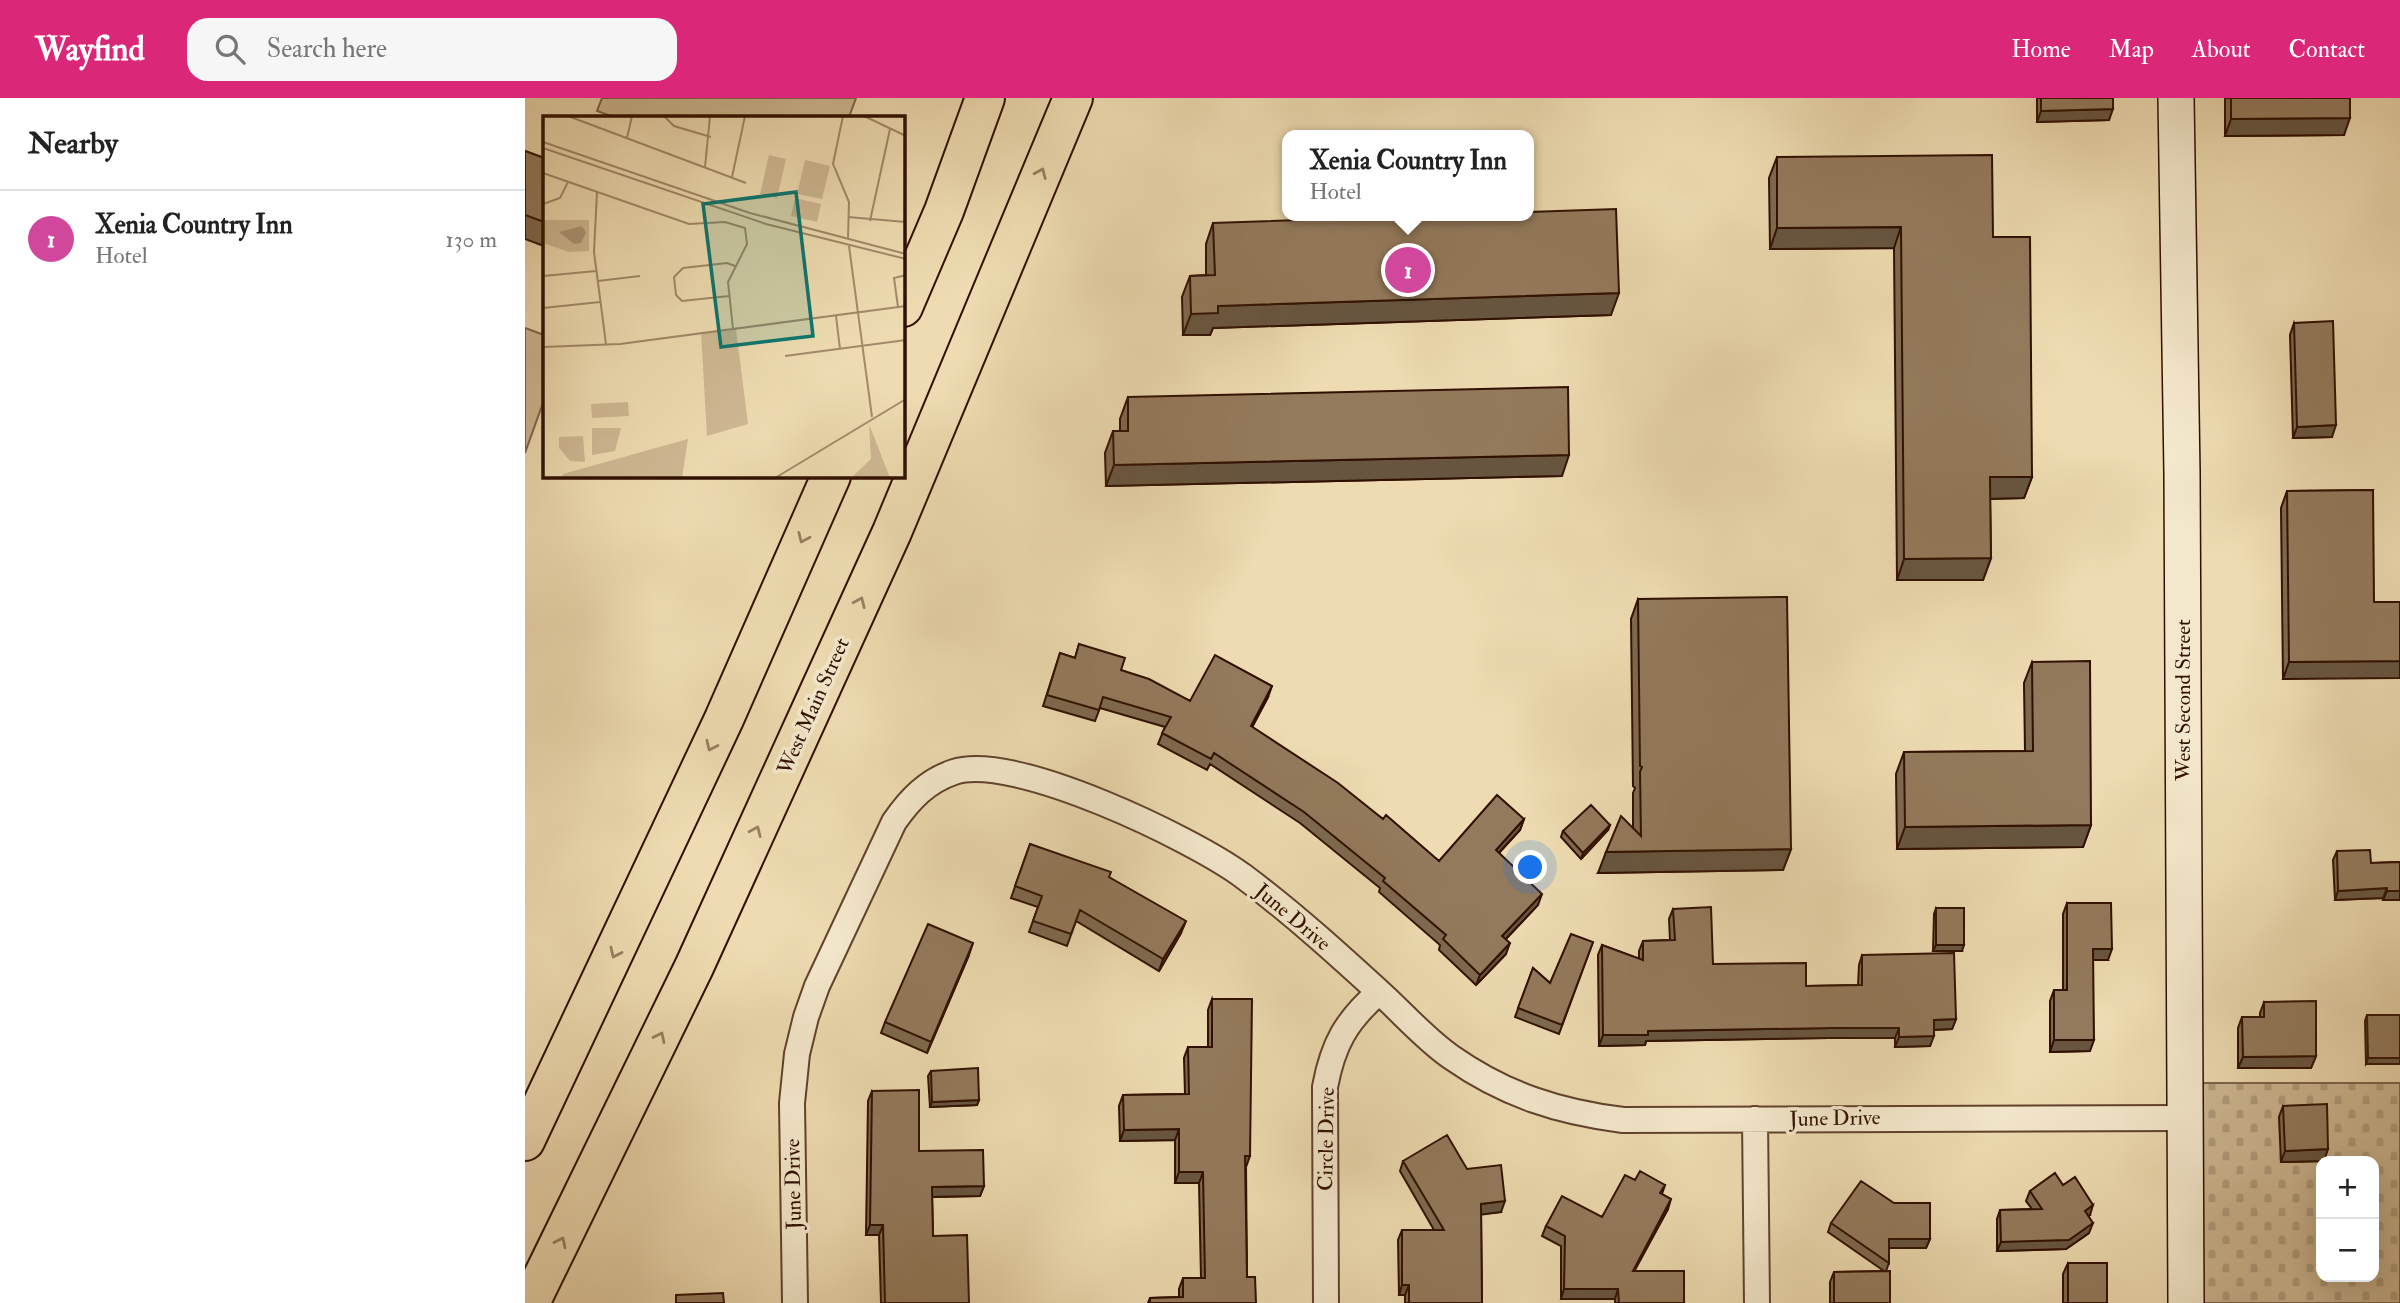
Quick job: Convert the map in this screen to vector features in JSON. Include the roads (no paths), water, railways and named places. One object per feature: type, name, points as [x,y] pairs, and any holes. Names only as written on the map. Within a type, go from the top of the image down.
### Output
[{"type":"main road","points":[[905,302],[944,211],[985,98]]},
{"type":"main road","name":"West Main Street","points":[[530,1303],[694,967],[892,532],[1073,98]]},
{"type":"main road","name":"West Second Street","points":[[2176,98],[2182,473],[2186,1303]]},
{"type":"main road","points":[[525,1140],[724,719],[830,478]]},
{"type":"street","name":"June Drive","points":[[795,1303],[792,1103],[797,1054],[806,1017],[817,986],[894,822],[908,801],[929,783],[954,772],[994,769],[1054,783],[1175,837],[1241,874],[1307,927],[1450,1056],[1497,1085],[1539,1103],[1578,1114],[1623,1120],[2185,1118]]},
{"type":"street","name":"Circle Drive","points":[[1326,1303],[1325,1087],[1330,1059],[1342,1032],[1359,1009],[1379,992]]},
{"type":"street","points":[[1755,1119],[1757,1303]]},
{"type":"place","name":"Xenia Country Inn","points":[[1408,270]]}]
